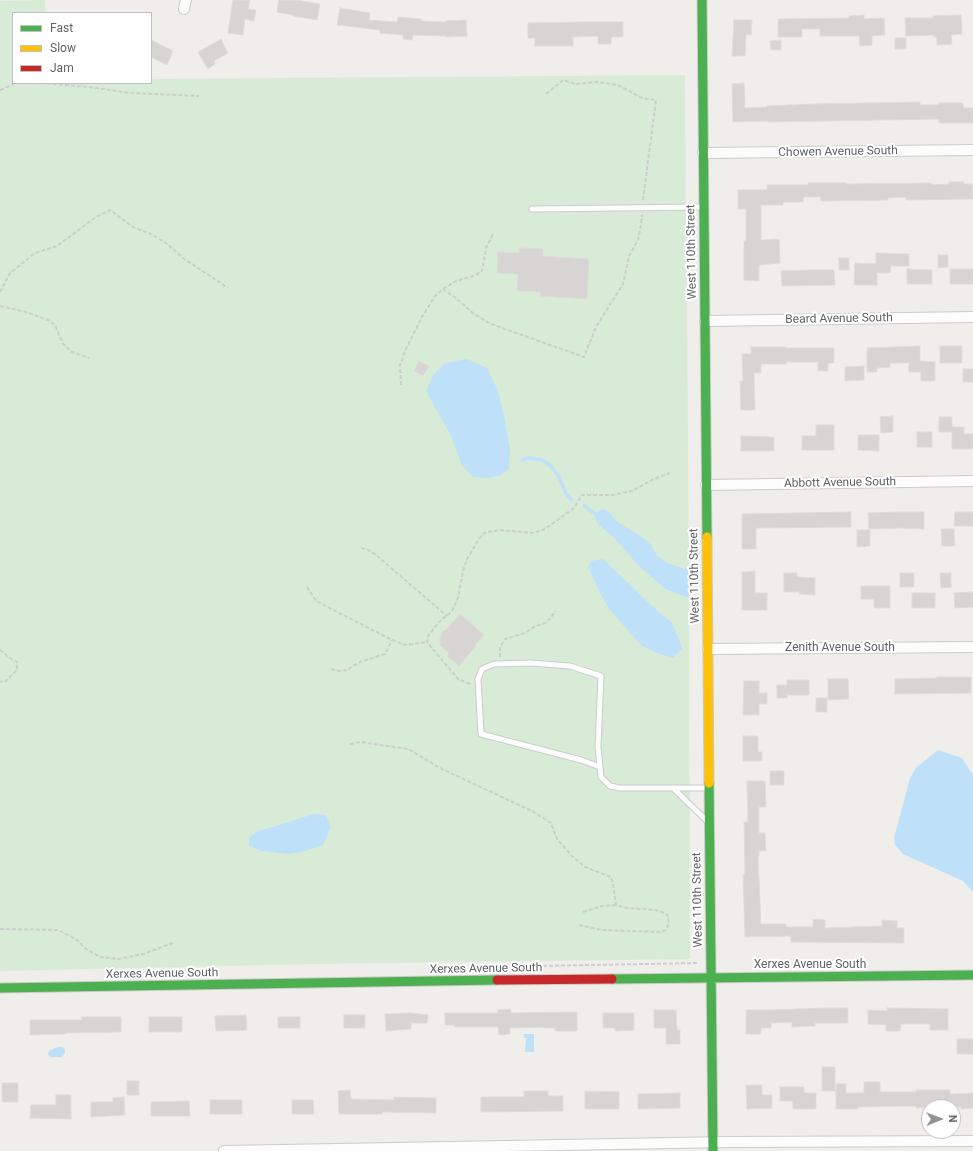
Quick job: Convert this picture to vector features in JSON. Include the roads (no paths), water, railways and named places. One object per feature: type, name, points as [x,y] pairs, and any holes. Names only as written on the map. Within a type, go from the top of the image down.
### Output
[{"type":"street","name":"West 110th Street","points":[[702,0],[713,1147]]},
{"type":"street","name":"Chowen Avenue South","points":[[703,153],[973,150]]},
{"type":"street","name":"Beard Avenue South","points":[[705,321],[973,317]]},
{"type":"street","name":"Abbott Avenue South","points":[[706,485],[973,481]]},
{"type":"street","name":"Zenith Avenue South","points":[[708,649],[973,646]]},
{"type":"street","name":"Xerxes Avenue South","points":[[0,988],[711,977],[973,975]]},
{"type":"street","points":[[224,1151],[713,1147],[973,1141]]},
{"type":"lane","points":[[532,209],[704,207]]},
{"type":"lane","points":[[600,767],[581,760],[481,734],[478,679],[482,669],[494,664],[531,663],[570,666],[601,676],[598,747],[600,767],[601,777],[610,786],[620,788],[709,788]]},
{"type":"lane","points":[[673,788],[710,823]]},
{"type":"water","points":[[467,359],[487,368],[498,391],[504,416],[510,449],[509,468],[501,475],[489,478],[473,477],[462,465],[450,434],[426,391],[434,374],[445,363]]},
{"type":"water","points":[[604,509],[609,512],[616,521],[643,538],[651,545],[657,556],[667,563],[689,570],[689,598],[665,589],[639,566],[616,540],[597,523],[594,513]]},
{"type":"water","points":[[603,559],[653,607],[671,622],[682,649],[673,658],[659,654],[642,646],[610,610],[588,567],[591,561]]},
{"type":"water","points":[[938,750],[962,758],[973,775],[973,892],[963,881],[903,854],[895,845],[894,838],[910,778],[916,768]]},
{"type":"water","points":[[314,814],[326,815],[331,827],[323,845],[301,852],[288,854],[261,851],[249,846],[249,838],[256,832]]},
{"type":"water","points":[[524,1034],[534,1034],[534,1052],[525,1052],[526,1038],[524,1038]]},
{"type":"water","points":[[59,1047],[65,1049],[65,1053],[62,1057],[49,1056],[48,1053],[50,1050]]},
{"type":"waterway","points":[[522,460],[529,458],[542,460],[551,466],[559,477],[566,494],[572,500]]},
{"type":"waterway","points":[[584,506],[594,513]]}]
